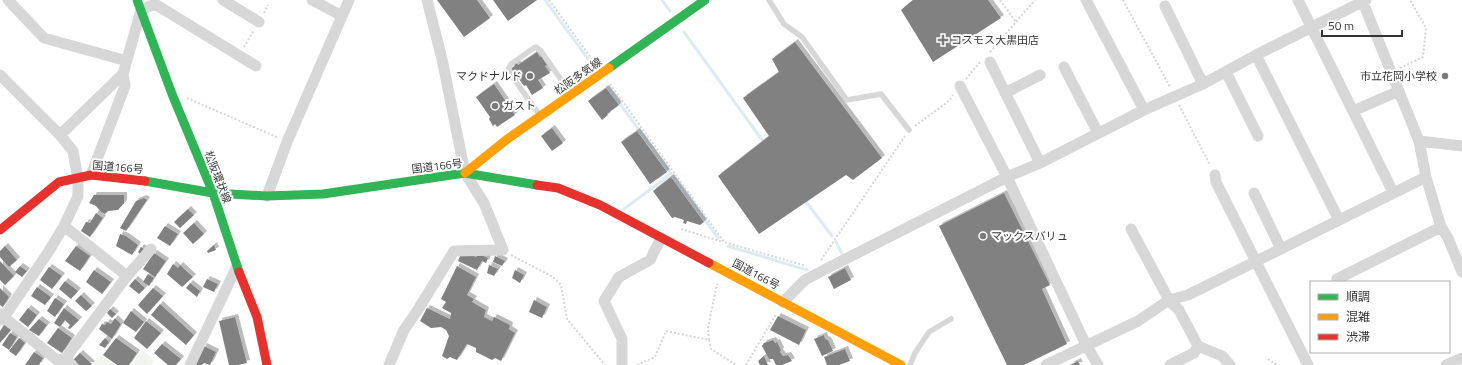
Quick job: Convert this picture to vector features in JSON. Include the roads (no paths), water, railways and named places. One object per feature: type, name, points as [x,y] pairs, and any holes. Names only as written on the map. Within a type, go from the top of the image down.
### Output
[{"type":"main road","name":"松阪多気線","points":[[465,173],[506,140],[602,74],[705,0]]},
{"type":"main road","name":"松阪環状線","points":[[141,3],[172,94],[213,193],[237,266],[257,317],[267,365]]},
{"type":"main road","name":"国道166号","points":[[2,226],[59,182],[91,175],[150,182],[213,193],[267,196],[323,194],[465,173],[558,188],[600,205],[901,365]]},
{"type":"street","points":[[8,0],[44,38],[127,61]]},
{"type":"street","points":[[223,0],[259,22]]},
{"type":"street","points":[[312,0],[342,16]]},
{"type":"street","points":[[267,196],[287,142],[349,0]]},
{"type":"street","points":[[389,365],[404,330],[454,251],[503,250],[484,203],[465,173],[442,59],[427,0]]},
{"type":"street","points":[[1086,0],[1144,110]]},
{"type":"street","points":[[1298,0],[1393,192]]},
{"type":"street","points":[[783,302],[805,280],[819,270],[1007,177],[1040,163],[1144,110],[1203,84],[1256,55],[1364,1],[1419,141],[1426,177],[1441,227],[1448,238],[1462,272]]},
{"type":"street","points":[[91,175],[125,86],[123,74],[141,3],[163,4],[256,66]]},
{"type":"street","points":[[1165,6],[1203,84]]},
{"type":"street","points":[[1256,55],[1339,220]]},
{"type":"street","points":[[990,62],[1040,163]]},
{"type":"street","points":[[1064,67],[1098,133]]},
{"type":"street","points":[[1226,72],[1258,136]]},
{"type":"street","points":[[60,135],[123,74]]},
{"type":"street","points":[[0,75],[60,135],[73,151],[78,179],[78,196],[64,226],[9,310],[1,317],[57,360],[68,362],[127,276],[151,249]]},
{"type":"street","points":[[1005,93],[1040,75]]},
{"type":"street","points":[[960,86],[1007,177],[1086,345],[1098,365]]},
{"type":"street","points":[[1353,111],[1399,91]]},
{"type":"street","points":[[1419,141],[1462,146]]},
{"type":"street","points":[[1215,175],[1216,182],[1308,365]]},
{"type":"street","points":[[1046,365],[1138,321],[1169,300],[1188,295],[1393,192],[1426,177]]},
{"type":"street","points":[[1254,193],[1281,249]]},
{"type":"street","points":[[64,226],[127,276]]},
{"type":"street","points":[[1338,281],[1337,279],[1441,227]]},
{"type":"street","points":[[1131,229],[1169,300],[1178,310],[1198,346],[1222,356],[1230,365]]},
{"type":"street","points":[[622,365],[622,339],[604,301],[619,277],[650,260],[661,238]]},
{"type":"street","points":[[190,365],[237,266]]},
{"type":"street","points":[[1170,365],[1194,352],[1198,346]]},
{"type":"street","points":[[1446,365],[1462,358]]},
{"type":"lane","points":[[769,0],[784,24],[802,37],[847,100],[881,94],[910,130]]},
{"type":"lane","points":[[541,116],[509,71],[509,66],[516,60],[534,48],[539,49],[572,94]]},
{"type":"lane","points":[[910,365],[915,353],[929,332],[951,319]]},
{"type":"waterway","points":[[545,0],[591,63]]},
{"type":"waterway","points":[[662,0],[670,11]]},
{"type":"waterway","points":[[684,32],[765,144]]},
{"type":"waterway","points":[[607,86],[718,238]]},
{"type":"waterway","points":[[624,209],[671,174]]},
{"type":"waterway","points":[[804,199],[832,236]]},
{"type":"waterway","points":[[836,242],[843,256]]},
{"type":"waterway","points":[[728,246],[807,270]]},
{"type":"place","name":"コスモス大黒田店","points":[[943,40]]},
{"type":"place","name":"マクドナルド","points":[[530,76]]},
{"type":"place","name":"市立花岡小学校","points":[[1445,76]]},
{"type":"place","name":"ガスト","points":[[495,106]]},
{"type":"place","name":"マックスバリュ","points":[[983,236]]}]
